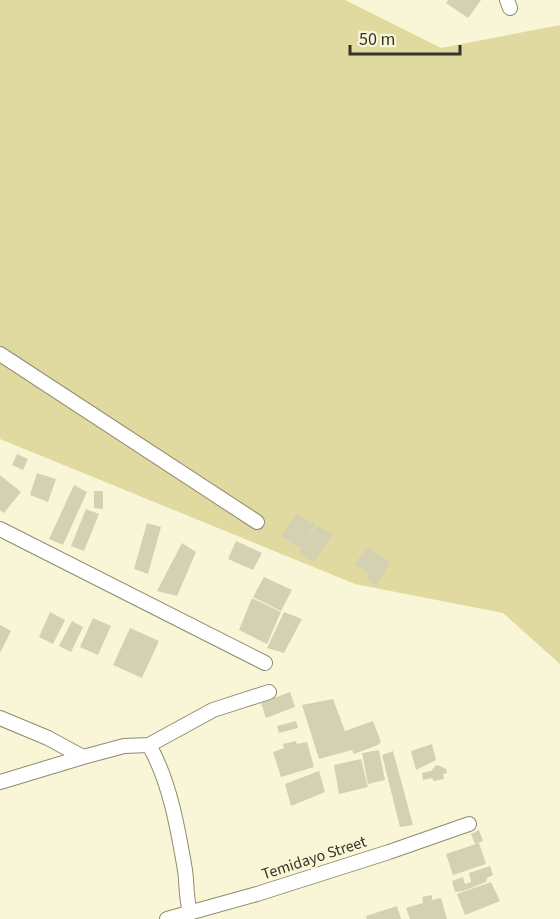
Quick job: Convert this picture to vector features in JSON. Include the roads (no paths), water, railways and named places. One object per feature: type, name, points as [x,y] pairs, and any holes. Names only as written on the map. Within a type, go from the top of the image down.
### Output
[{"type":"street","points":[[0,354],[257,522]]},
{"type":"street","points":[[0,529],[265,663]]},
{"type":"street","points":[[0,782],[124,746],[149,745],[213,710],[270,692]]},
{"type":"street","points":[[0,718],[48,738],[83,757]]},
{"type":"street","points":[[149,745],[162,771],[179,839],[190,912]]},
{"type":"street","name":"Temidayo Street","points":[[167,919],[257,894],[469,824]]}]
